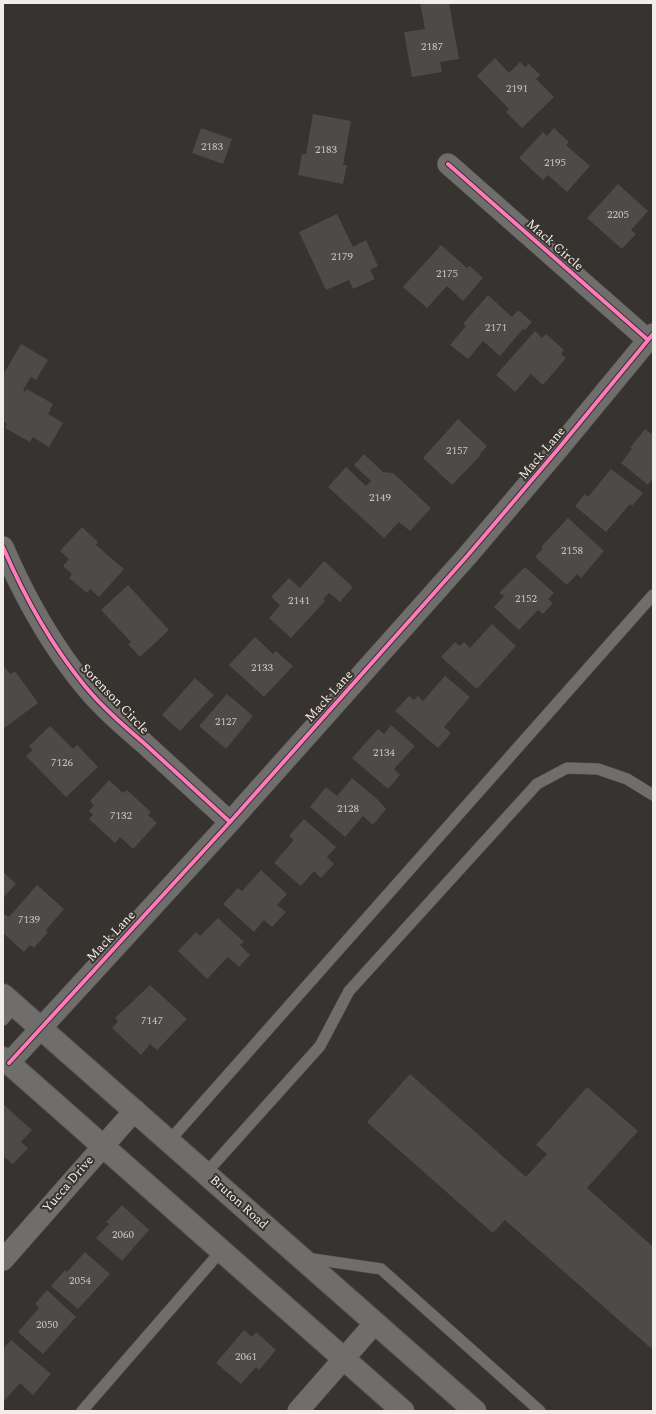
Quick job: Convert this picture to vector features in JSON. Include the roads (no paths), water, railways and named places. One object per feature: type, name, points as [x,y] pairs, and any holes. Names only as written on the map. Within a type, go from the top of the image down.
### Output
[{"type":"main road","name":"Bruton Road","points":[[7,1007],[41,1028],[170,1140],[475,1411]]},
{"type":"main road","points":[[6,1060],[404,1411]]},
{"type":"street","name":"Mack Circle","points":[[448,164],[650,337]]},
{"type":"street","name":"Mack Lane","points":[[6,1060],[41,1028],[230,822],[468,555],[559,448],[650,337]]},
{"type":"street","name":"Sorenson Circle","points":[[3,547],[13,571],[37,616],[57,649],[85,686],[121,722],[230,822]]},
{"type":"street","name":"Yucca Drive","points":[[3,1260],[135,1110]]},
{"type":"street","points":[[298,1411],[375,1323]]},
{"type":"lane","points":[[170,1140],[653,595]]},
{"type":"lane","points":[[206,1172],[320,1046],[350,992],[537,784],[567,768],[598,769],[627,779],[653,795]]},
{"type":"lane","points":[[82,1411],[221,1251]]},
{"type":"lane","points":[[301,1257],[381,1269],[540,1411]]}]
